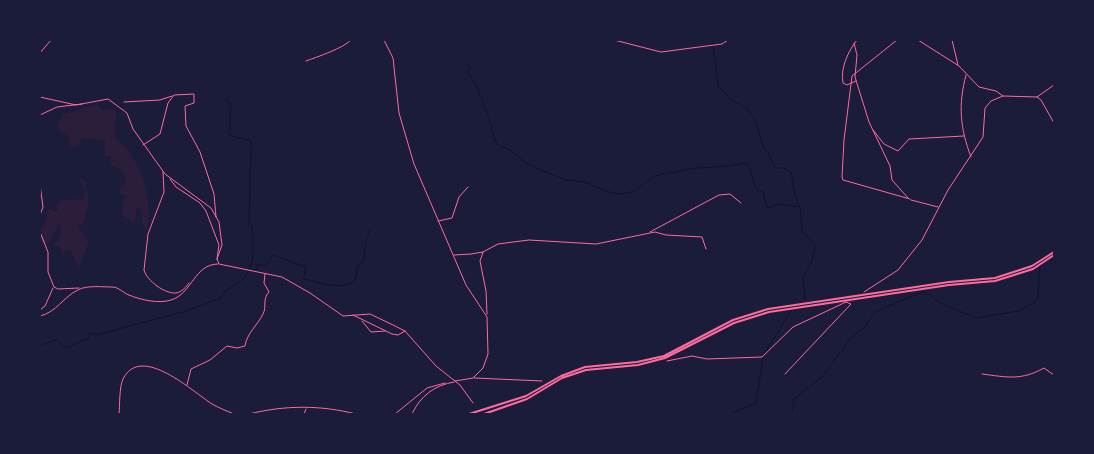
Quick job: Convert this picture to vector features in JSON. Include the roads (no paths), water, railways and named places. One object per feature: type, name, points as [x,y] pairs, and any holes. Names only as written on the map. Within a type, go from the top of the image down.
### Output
[{"type":"main road","points":[[470,414],[486,411],[526,396],[561,376],[586,367],[637,362],[664,356],[733,320],[768,309],[949,282],[995,278],[1032,266],[1054,254]]},
{"type":"main road","points":[[484,414],[527,399],[562,378],[586,370],[638,365],[665,358],[734,322],[769,312],[949,285],[995,281],[1033,269],[1054,254]]},
{"type":"street","points":[[40,53],[51,40]]},
{"type":"street","points":[[306,61],[324,52],[346,46],[351,40]]},
{"type":"street","points":[[384,40],[392,58],[400,121],[414,164],[466,285],[487,317]]},
{"type":"street","points":[[614,40],[661,52],[722,44],[728,40]]},
{"type":"street","points":[[856,82],[850,82],[847,85],[843,83],[843,72],[857,40]]},
{"type":"street","points":[[897,40],[855,72],[850,82],[844,140],[843,180],[939,207]]},
{"type":"street","points":[[920,40],[959,66],[979,86],[996,91],[1003,96]]},
{"type":"street","points":[[952,40],[959,66]]},
{"type":"street","points":[[854,44],[857,55],[856,82],[873,130],[890,166],[894,184],[902,194],[910,199]]},
{"type":"street","points":[[966,75],[960,103],[960,120],[971,157]]},
{"type":"street","points":[[864,292],[898,270],[922,240],[939,207],[983,137],[985,108],[991,101],[1003,96],[1037,97],[1054,85]]},
{"type":"street","points":[[124,102],[160,100],[189,94],[194,96],[194,103],[185,106],[186,126],[200,152],[214,194],[216,217]]},
{"type":"street","points":[[143,144],[160,134],[168,102],[174,96]]},
{"type":"street","points":[[40,97],[69,104],[108,99],[127,113],[133,130],[163,172],[176,187],[200,203],[206,211],[219,245],[217,260],[219,264]]},
{"type":"street","points":[[1037,97],[1041,100],[1054,123]]},
{"type":"street","points":[[40,115],[57,107],[76,107],[85,103]]},
{"type":"street","points":[[873,130],[884,144],[898,151],[909,139],[964,136]]},
{"type":"street","points":[[163,172],[164,192],[148,234],[144,270],[151,281],[174,293],[179,292],[200,271],[212,264],[282,277],[304,289],[343,316],[370,314],[405,331],[436,366],[467,392],[473,403]]},
{"type":"street","points":[[170,179],[200,198],[219,222],[222,245],[217,260]]},
{"type":"street","points":[[40,184],[43,206],[40,215]]},
{"type":"street","points":[[437,221],[452,218],[459,197],[468,188]]},
{"type":"street","points":[[453,255],[483,252],[498,244],[519,241],[596,244],[649,232],[719,195],[730,194],[741,204]]},
{"type":"street","points":[[40,232],[48,252],[48,272],[54,287],[46,306],[40,310]]},
{"type":"street","points":[[649,232],[702,238],[706,249]]},
{"type":"street","points":[[474,378],[483,368],[488,354],[486,291],[480,261],[483,252]]},
{"type":"street","points":[[187,385],[191,369],[210,360],[227,346],[237,348],[245,346],[246,338],[264,312],[265,296],[269,292],[264,283],[265,274]]},
{"type":"street","points":[[54,287],[56,289],[114,287],[130,296],[146,300],[168,301],[184,292],[192,280]]},
{"type":"street","points":[[40,316],[55,310],[79,288]]},
{"type":"street","points":[[667,361],[692,356],[714,359],[762,357],[792,327],[846,302],[851,304],[785,374]]},
{"type":"street","points":[[352,315],[398,335],[405,331]]},
{"type":"street","points":[[361,320],[370,332],[386,331]]},
{"type":"street","points":[[119,414],[122,382],[134,367],[157,370],[187,385],[213,405],[234,414]]},
{"type":"street","points":[[982,374],[1021,378],[1030,376],[1044,368],[1054,375]]},
{"type":"street","points":[[395,414],[427,388],[445,383],[474,378],[542,381]]},
{"type":"street","points":[[412,414],[427,393],[445,383]]},
{"type":"street","points":[[250,414],[280,408],[334,408],[356,414]]},
{"type":"street","points":[[304,414],[307,408]]},
{"type":"waterway","points":[[712,40],[713,44]]},
{"type":"waterway","points":[[713,46],[718,85],[730,99],[746,108],[755,119],[763,146],[775,168],[783,168],[791,172],[795,196],[799,206]]},
{"type":"waterway","points":[[467,64],[471,69],[468,72],[485,106],[497,144]]},
{"type":"waterway","points":[[40,345],[57,340],[63,347],[68,348],[89,339],[89,334],[100,334],[183,312],[221,298],[224,291],[235,286],[248,273],[253,257],[252,226],[249,226],[251,141],[229,135],[231,103],[226,101],[226,98]]},
{"type":"waterway","points":[[499,145],[510,150],[526,163],[548,173],[566,180],[585,182],[609,192],[622,194],[635,191],[654,176],[696,168],[747,163],[757,190],[763,191],[767,208],[780,204],[800,207],[802,231],[815,245],[812,262],[803,277],[805,300]]},
{"type":"waterway","points":[[254,270],[257,270],[258,264],[266,266],[273,255],[306,267],[303,279],[337,286],[349,284],[355,281],[358,265],[363,262],[366,240],[370,230]]},
{"type":"waterway","points":[[792,414],[794,399],[823,376],[851,338],[866,326],[875,312],[922,292],[930,295],[940,303],[976,318],[1018,311],[1035,302],[1038,297],[1040,265]]},
{"type":"waterway","points":[[763,356],[791,310]]},
{"type":"waterway","points":[[729,414],[756,403],[763,358]]}]
